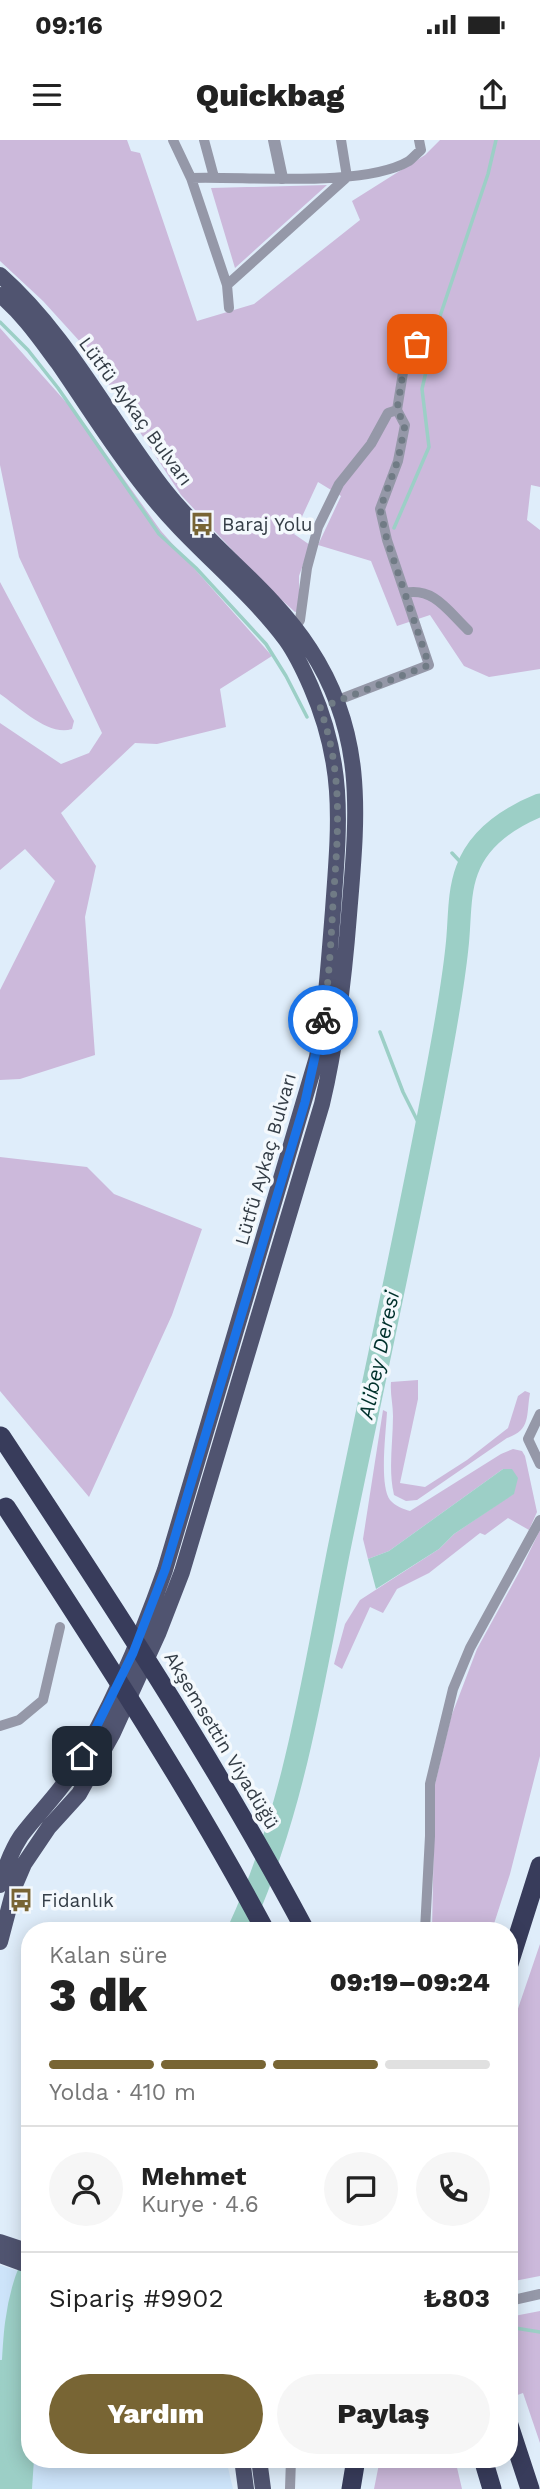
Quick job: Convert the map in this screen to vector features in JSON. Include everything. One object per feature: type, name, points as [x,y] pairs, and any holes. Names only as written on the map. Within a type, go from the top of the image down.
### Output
[{"type":"highway","name":"Akşemsettin Viyadüğü","points":[[1,1435],[184,1718],[300,1922]]},
{"type":"highway","points":[[3,1502],[150,1730],[261,1922]]},
{"type":"highway","points":[[518,1936],[540,1866]]},
{"type":"highway","points":[[518,2452],[530,2489]]},
{"type":"highway","points":[[351,2489],[354,2468]]},
{"type":"highway","points":[[486,2468],[492,2489]]},
{"type":"main road","name":"Lütfü Aykaç Bulvarı","points":[[0,275],[41,316],[167,493],[295,628],[338,700],[355,776],[355,842],[341,1010],[322,1104],[189,1549],[167,1612],[129,1700],[79,1794],[49,1827],[24,1864],[15,1885],[1,1937]]},
{"type":"main road","name":"Lütfü Aykaç Bulvarı","points":[[0,295],[38,336],[158,505],[287,642],[320,708],[335,762],[339,797],[325,1005],[317,1057],[155,1598],[133,1653],[82,1756],[59,1792],[20,1838],[5,1862],[0,1885]]},
{"type":"main road","points":[[320,708],[338,700]]},
{"type":"main road","points":[[3,2252],[21,2252]]},
{"type":"main road","points":[[3,2252],[21,2261]]},
{"type":"main road","points":[[243,2468],[246,2489]]},
{"type":"main road","points":[[260,2468],[263,2489]]},
{"type":"street","points":[[173,140],[191,178],[227,285],[229,308]]},
{"type":"street","points":[[204,140],[214,177]]},
{"type":"street","points":[[274,140],[282,178]]},
{"type":"street","points":[[341,140],[347,177]]},
{"type":"street","points":[[191,178],[347,177],[377,173],[410,160],[420,145],[429,140]]},
{"type":"street","points":[[227,285],[347,177]]},
{"type":"street","points":[[338,700],[429,665],[387,540],[380,509],[398,460],[405,425],[397,410],[406,354],[417,344]]},
{"type":"street","points":[[295,628],[300,620],[307,568],[318,527],[339,484],[371,444],[388,413],[397,410]]},
{"type":"street","points":[[405,593],[417,591],[436,598],[467,630]]},
{"type":"street","points":[[540,1414],[528,1439],[540,1464]]},
{"type":"street","points":[[425,1922],[430,1784],[453,1689],[470,1648],[540,1520]]},
{"type":"street","points":[[0,1726],[19,1720],[43,1700],[60,1626]]},
{"type":"street","points":[[518,2299],[540,2294]]},
{"type":"street","points":[[290,2468],[290,2489]]},
{"type":"shaded area","points":[[0,140],[127,140],[131,151],[140,153],[197,321],[254,304],[360,220],[352,201],[425,155],[440,140],[540,140],[540,487],[531,485],[527,520],[540,530],[540,669],[489,677],[464,666],[430,615],[397,626],[371,561],[318,545],[341,496],[318,482],[294,534],[310,545],[299,576],[299,611],[295,612],[264,584],[181,495],[83,345],[43,301],[0,261]]},
{"type":"shaded area","points":[[327,185],[235,268],[211,188]]},
{"type":"shaded area","points":[[0,328],[81,419],[161,531],[272,656],[220,689],[226,727],[157,744],[135,743],[61,813],[96,866],[85,917],[95,1055],[20,1079],[0,1080],[0,990],[55,881],[25,849],[0,870],[0,723],[61,764],[89,753],[102,733],[19,557],[0,465]]},
{"type":"shaded area","points":[[0,582],[74,721],[72,729],[54,729],[44,725],[0,694]]},
{"type":"shaded area","points":[[0,1157],[87,1167],[114,1194],[202,1229],[172,1315],[89,1497],[0,1391]]},
{"type":"shaded area","points":[[418,1380],[418,1399],[400,1483],[425,1487],[467,1460],[508,1428],[518,1396],[525,1391],[530,1393],[526,1421],[520,1431],[417,1500],[406,1501],[394,1495],[392,1485],[391,1382]]},
{"type":"shaded area","points":[[383,1410],[387,1412],[385,1483],[390,1500],[397,1506],[410,1511],[513,1449],[522,1451],[525,1456],[537,1512],[529,1530],[508,1518],[485,1535],[480,1533],[429,1573],[397,1589],[383,1613],[370,1607],[342,1669],[334,1664],[345,1624],[360,1600],[439,1549],[454,1534],[513,1494],[503,1469],[389,1551],[368,1559],[363,1539]]},
{"type":"shaded area","points":[[503,1469],[512,1469],[518,1478],[514,1494],[454,1534],[439,1549],[376,1589],[368,1559],[389,1551]]},
{"type":"shaded area","points":[[540,1530],[540,1756],[510,1874],[495,1922],[432,1922],[435,1784],[451,1717],[477,1649]]},
{"type":"shaded area","points":[[540,1944],[540,2276],[518,2280],[518,2009]]},
{"type":"shaded area","points":[[0,2265],[21,2272],[21,2468],[228,2468],[233,2489],[0,2489]]},
{"type":"shaded area","points":[[540,2311],[540,2443],[523,2393],[518,2395],[518,2315]]},
{"type":"shaded area","points":[[19,2319],[21,2468],[33,2468],[32,2489],[0,2489],[0,2360],[17,2359]]},
{"type":"shaded area","points":[[378,2468],[457,2468],[462,2489],[374,2489]]},
{"type":"waterway","points":[[394,528],[429,447],[422,389],[436,328],[488,174],[496,140]]},
{"type":"waterway","points":[[0,322],[28,350],[58,388],[159,534],[196,568],[266,644],[307,717]]},
{"type":"waterway","name":"Alibey Deresi","points":[[242,1922],[275,1837],[301,1740],[441,1053],[453,983],[464,879],[472,858],[487,838],[517,816],[540,805]]},
{"type":"waterway","points":[[452,853],[467,869]]},
{"type":"waterway","points":[[380,1032],[403,1092],[425,1136]]},
{"type":"waterway","name":"Alibey Deresi","points":[[12,2391],[14,2345],[21,2300]]},
{"type":"waterway","points":[[518,2328],[540,2332]]},
{"type":"way so far","points":[[323,1020],[339,797],[335,762],[320,708],[429,665],[387,540],[380,509],[398,460],[405,425],[397,410],[406,354],[417,344]]},
{"type":"place","name":"Baraj Yolu","points":[[202,524]]},
{"type":"place","name":"Fidanlık","points":[[21,1900]]},
{"type":"route","points":[[82,1756],[133,1653],[165,1570],[305,1102],[323,1020]]}]
